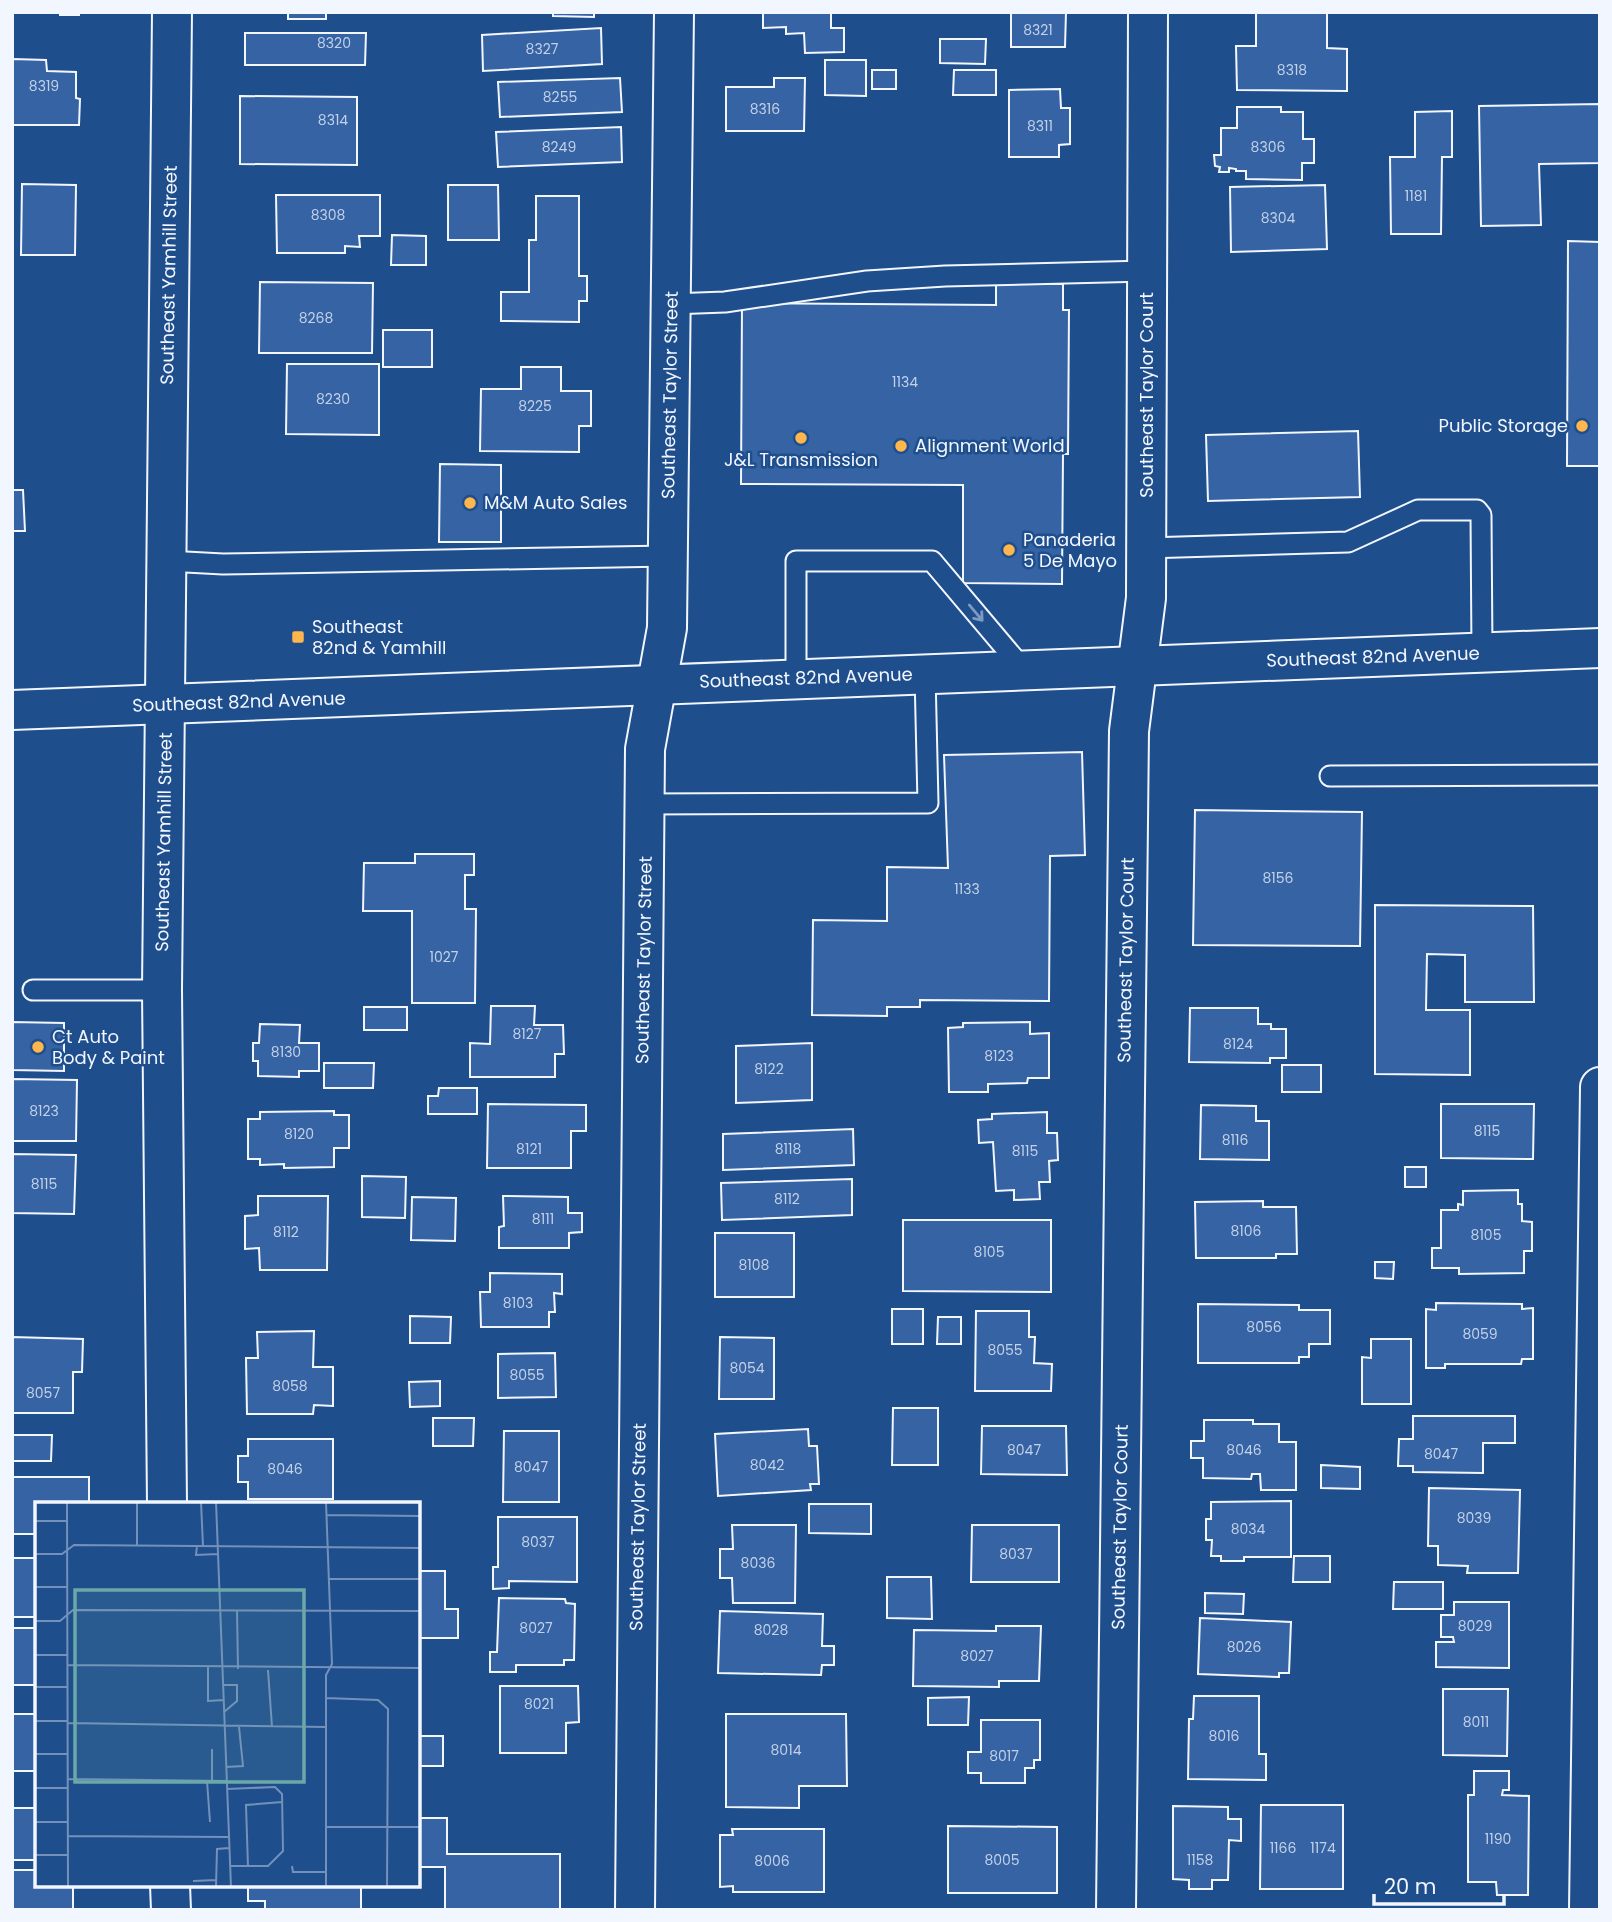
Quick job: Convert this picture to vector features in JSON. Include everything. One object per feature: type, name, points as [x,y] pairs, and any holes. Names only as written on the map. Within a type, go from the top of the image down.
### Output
[{"type":"street","name":"Southeast Yamhill Street","points":[[167,1502],[162,990],[172,12]]},
{"type":"street","name":"Southeast Taylor Street","points":[[635,1910],[645,749],[667,628],[674,12]]},
{"type":"street","name":"Southeast Taylor Court","points":[[1116,1910],[1129,731],[1146,598],[1148,12]]},
{"type":"street","name":"Southeast 82nd Avenue","points":[[12,710],[1600,648]]},
{"type":"street","points":[[1589,1910],[1600,1087]]},
{"type":"street","points":[[170,1887],[171,1910]]},
{"type":"lane","points":[[671,304],[725,302],[867,281],[946,276],[1147,271]]},
{"type":"lane","points":[[1146,548],[1348,542],[1418,510],[1477,510],[1481,515],[1482,652]]},
{"type":"lane","points":[[167,561],[223,564],[668,556]]},
{"type":"lane","points":[[796,678],[796,561],[932,561],[1024,670]]},
{"type":"lane","points":[[645,804],[928,803],[925,674]]},
{"type":"lane","points":[[1330,776],[1600,775]]},
{"type":"lane","points":[[33,990],[162,990]]},
{"type":"building","points":[[60,12],[79,12],[79,15],[60,15]]},
{"type":"building","points":[[288,12],[326,12],[326,19],[288,19]]},
{"type":"building","points":[[553,12],[594,12],[594,17],[553,16]]},
{"type":"building","points":[[757,12],[831,12],[831,28],[844,28],[844,52],[805,53],[804,33],[786,34],[786,27],[763,28],[763,13]]},
{"type":"building","points":[[1011,12],[1066,12],[1065,47],[1011,47]]},
{"type":"building","points":[[1256,12],[1327,12],[1327,48],[1347,49],[1347,91],[1237,90],[1236,46],[1256,46]]},
{"type":"building","points":[[601,28],[602,64],[483,71],[482,35]]},
{"type":"building","points":[[245,33],[366,33],[365,65],[245,65]]},
{"type":"building","points":[[940,39],[986,39],[985,64],[940,63]]},
{"type":"building","points":[[13,59],[46,60],[47,71],[76,72],[76,98],[80,99],[79,125],[12,125]]},
{"type":"building","points":[[825,60],[866,60],[866,96],[825,95]]},
{"type":"building","points":[[872,70],[896,70],[896,89],[872,89]]},
{"type":"building","points":[[954,70],[996,70],[996,95],[953,95]]},
{"type":"building","points":[[620,78],[622,112],[500,117],[498,82]]},
{"type":"building","points":[[774,78],[805,78],[804,131],[726,131],[726,87],[774,87]]},
{"type":"building","points":[[1060,89],[1061,108],[1070,108],[1070,144],[1059,145],[1059,157],[1009,157],[1009,90]]},
{"type":"building","points":[[240,96],[357,97],[357,165],[240,164]]},
{"type":"building","points":[[1600,104],[1600,163],[1539,164],[1541,225],[1481,226],[1479,106]]},
{"type":"building","points":[[1237,107],[1281,107],[1281,112],[1303,112],[1303,139],[1314,139],[1314,163],[1302,163],[1302,180],[1246,179],[1246,171],[1229,168],[1229,172],[1219,172],[1220,167],[1215,166],[1214,155],[1221,155],[1221,128],[1237,128]]},
{"type":"building","points":[[1452,111],[1452,157],[1442,157],[1441,234],[1391,234],[1390,157],[1415,157],[1415,112]]},
{"type":"building","points":[[621,127],[622,162],[498,167],[496,132]]},
{"type":"building","points":[[22,184],[76,185],[75,255],[21,255]]},
{"type":"building","points":[[448,185],[498,185],[499,240],[448,240]]},
{"type":"building","points":[[1325,185],[1327,249],[1231,252],[1230,187]]},
{"type":"building","points":[[276,195],[380,195],[380,236],[359,236],[360,247],[345,246],[345,253],[277,253]]},
{"type":"building","points":[[536,196],[579,196],[579,276],[587,276],[587,301],[579,301],[579,322],[501,321],[501,292],[529,292],[529,240],[536,240]]},
{"type":"building","points":[[392,235],[426,236],[426,265],[391,265]]},
{"type":"building","points":[[1568,241],[1600,242],[1600,466],[1567,466]]},
{"type":"building","points":[[260,282],[373,283],[372,353],[259,353]]},
{"type":"building","points":[[996,283],[1063,284],[1063,310],[1069,310],[1068,454],[1063,454],[1062,584],[963,583],[963,485],[741,484],[742,303],[996,305]]},
{"type":"building","points":[[383,330],[432,330],[432,367],[383,367]]},
{"type":"building","points":[[287,364],[379,364],[379,435],[286,434]]},
{"type":"building","points":[[521,367],[561,367],[561,391],[591,391],[591,426],[579,426],[579,452],[480,451],[481,389],[521,389]]},
{"type":"building","points":[[1358,431],[1360,497],[1208,501],[1206,435]]},
{"type":"building","name":"M&M Auto Sales","points":[[440,464],[501,465],[501,542],[439,542]]},
{"type":"building","points":[[12,490],[23,490],[25,531],[12,531]]},
{"type":"building","points":[[1082,752],[1085,855],[1050,856],[1049,1001],[920,1000],[920,1007],[887,1007],[887,1016],[812,1015],[813,920],[887,921],[887,867],[948,868],[944,755]]},
{"type":"building","points":[[1195,810],[1362,812],[1360,946],[1193,945]]},
{"type":"building","points":[[415,854],[474,854],[474,875],[465,875],[465,909],[476,909],[475,1003],[412,1003],[412,911],[363,911],[364,863],[415,863]]},
{"type":"building","points":[[1375,905],[1533,906],[1534,1002],[1465,1002],[1465,955],[1427,954],[1426,1010],[1470,1010],[1470,1075],[1375,1074]]},
{"type":"building","points":[[491,1006],[535,1006],[534,1025],[563,1025],[564,1054],[555,1054],[555,1077],[470,1077],[470,1043],[490,1044]]},
{"type":"building","points":[[364,1007],[407,1007],[407,1030],[364,1030]]},
{"type":"building","points":[[1190,1008],[1258,1008],[1258,1024],[1271,1024],[1271,1029],[1286,1029],[1286,1058],[1270,1058],[1270,1063],[1189,1062]]},
{"type":"building","name":"Ct Auto Body & Paint","points":[[12,1022],[64,1023],[64,1071],[12,1070]]},
{"type":"building","points":[[1030,1022],[1030,1034],[1049,1033],[1049,1078],[1028,1078],[1027,1083],[988,1084],[988,1092],[949,1092],[948,1028],[963,1027],[963,1023]]},
{"type":"building","points":[[260,1024],[300,1025],[299,1043],[319,1043],[319,1071],[299,1071],[299,1077],[258,1076],[258,1061],[253,1061],[253,1043],[259,1043]]},
{"type":"building","points":[[812,1043],[812,1100],[736,1103],[736,1046]]},
{"type":"building","points":[[324,1063],[374,1063],[373,1088],[324,1088]]},
{"type":"building","points":[[1282,1065],[1321,1065],[1321,1092],[1282,1092]]},
{"type":"building","points":[[12,1079],[77,1080],[76,1141],[12,1141]]},
{"type":"building","points":[[439,1088],[477,1088],[477,1114],[428,1114],[428,1096],[438,1096]]},
{"type":"building","points":[[488,1104],[586,1105],[586,1131],[571,1131],[571,1168],[487,1168]]},
{"type":"building","points":[[1441,1104],[1534,1104],[1533,1159],[1441,1158]]},
{"type":"building","points":[[1201,1105],[1256,1106],[1256,1121],[1269,1121],[1269,1160],[1200,1159]]},
{"type":"building","points":[[334,1111],[334,1115],[349,1115],[349,1148],[334,1148],[334,1167],[284,1168],[284,1164],[260,1165],[260,1159],[248,1159],[248,1119],[260,1119],[260,1112]]},
{"type":"building","points":[[1047,1112],[1047,1133],[1057,1133],[1058,1160],[1049,1161],[1050,1182],[1039,1182],[1040,1199],[1014,1200],[1014,1190],[996,1191],[993,1142],[979,1143],[978,1120],[992,1119],[992,1114]]},
{"type":"building","points":[[853,1129],[854,1165],[723,1170],[723,1134]]},
{"type":"building","points":[[12,1154],[76,1155],[74,1214],[12,1213]]},
{"type":"building","points":[[1405,1167],[1426,1167],[1426,1187],[1405,1187]]},
{"type":"building","points":[[362,1176],[406,1177],[405,1218],[362,1217]]},
{"type":"building","points":[[852,1179],[852,1215],[722,1220],[721,1183]]},
{"type":"building","points":[[1518,1190],[1518,1204],[1522,1204],[1522,1221],[1532,1222],[1532,1251],[1524,1251],[1524,1273],[1459,1274],[1459,1268],[1432,1268],[1432,1248],[1441,1248],[1441,1210],[1458,1210],[1458,1204],[1463,1205],[1463,1191]]},
{"type":"building","points":[[258,1196],[328,1196],[327,1270],[260,1270],[259,1248],[245,1249],[245,1216],[258,1215]]},
{"type":"building","points":[[503,1196],[568,1197],[568,1213],[582,1213],[582,1232],[569,1233],[569,1248],[499,1248],[499,1227],[504,1226]]},
{"type":"building","points":[[412,1197],[456,1198],[455,1241],[411,1240]]},
{"type":"building","points":[[1263,1201],[1263,1207],[1296,1207],[1297,1254],[1276,1254],[1276,1258],[1196,1258],[1195,1202]]},
{"type":"building","points":[[903,1220],[1051,1220],[1051,1292],[903,1291]]},
{"type":"building","points":[[715,1233],[794,1233],[794,1297],[715,1297]]},
{"type":"building","points":[[1375,1262],[1394,1262],[1393,1279],[1375,1278]]},
{"type":"building","points":[[490,1273],[562,1274],[562,1294],[554,1293],[555,1312],[549,1312],[549,1327],[481,1327],[480,1292],[490,1292]]},
{"type":"building","points":[[1436,1303],[1522,1304],[1522,1309],[1533,1308],[1533,1359],[1522,1359],[1521,1364],[1445,1364],[1445,1368],[1426,1368],[1426,1309],[1436,1310]]},
{"type":"building","points":[[1198,1304],[1299,1305],[1299,1310],[1330,1310],[1330,1344],[1309,1344],[1309,1357],[1299,1357],[1299,1363],[1198,1363]]},
{"type":"building","points":[[892,1309],[923,1309],[923,1344],[892,1344]]},
{"type":"building","points":[[976,1311],[1029,1311],[1029,1337],[1035,1337],[1034,1363],[1052,1364],[1051,1391],[975,1391]]},
{"type":"building","points":[[410,1316],[451,1317],[450,1343],[410,1343]]},
{"type":"building","points":[[938,1317],[961,1317],[961,1344],[937,1344]]},
{"type":"building","points":[[314,1331],[313,1367],[333,1367],[333,1406],[314,1405],[313,1414],[247,1414],[246,1358],[258,1358],[257,1332]]},
{"type":"building","points":[[12,1337],[83,1339],[82,1372],[73,1372],[73,1413],[12,1413]]},
{"type":"building","points":[[720,1337],[774,1338],[774,1399],[719,1399]]},
{"type":"building","points":[[1371,1339],[1411,1339],[1411,1404],[1362,1404],[1362,1357],[1371,1358]]},
{"type":"building","points":[[555,1353],[556,1397],[498,1398],[498,1354]]},
{"type":"building","points":[[440,1381],[440,1406],[410,1407],[409,1382]]},
{"type":"building","points":[[893,1408],[938,1408],[938,1465],[892,1465]]},
{"type":"building","points":[[1413,1416],[1515,1416],[1515,1443],[1483,1443],[1483,1473],[1413,1472],[1413,1466],[1398,1466],[1399,1439],[1413,1439]]},
{"type":"building","points":[[433,1418],[474,1418],[473,1446],[433,1446]]},
{"type":"building","points":[[1204,1420],[1253,1420],[1253,1424],[1279,1424],[1279,1442],[1296,1442],[1296,1490],[1261,1490],[1260,1474],[1252,1474],[1251,1479],[1203,1478],[1203,1458],[1191,1458],[1191,1441],[1204,1441]]},
{"type":"building","points":[[982,1426],[1066,1426],[1067,1475],[981,1474]]},
{"type":"building","points":[[808,1429],[809,1446],[817,1446],[819,1484],[810,1484],[811,1490],[718,1496],[715,1434]]},
{"type":"building","points":[[504,1431],[559,1431],[559,1502],[503,1502]]},
{"type":"building","points":[[12,1435],[52,1435],[51,1461],[12,1461]]},
{"type":"building","points":[[248,1439],[333,1439],[333,1499],[248,1499],[248,1482],[238,1482],[238,1456],[248,1456]]},
{"type":"building","points":[[1321,1465],[1360,1467],[1360,1489],[1321,1488]]},
{"type":"building","points":[[12,1477],[89,1477],[89,1502],[35,1502],[35,1534],[12,1534]]},
{"type":"building","points":[[1429,1488],[1520,1490],[1518,1573],[1467,1573],[1468,1566],[1438,1565],[1438,1546],[1428,1546]]},
{"type":"building","points":[[1291,1501],[1291,1557],[1244,1557],[1244,1561],[1221,1561],[1221,1556],[1211,1556],[1212,1540],[1206,1540],[1206,1519],[1211,1519],[1211,1502]]},
{"type":"building","points":[[809,1504],[871,1504],[871,1534],[809,1533]]},
{"type":"building","points":[[498,1517],[577,1517],[577,1582],[509,1581],[509,1588],[493,1589],[493,1567],[498,1567]]},
{"type":"building","points":[[732,1525],[796,1525],[795,1603],[733,1603],[732,1578],[720,1578],[720,1549],[733,1549]]},
{"type":"building","points":[[972,1525],[1059,1525],[1059,1582],[971,1582]]},
{"type":"building","points":[[1294,1556],[1330,1556],[1330,1582],[1293,1582]]},
{"type":"building","points":[[12,1558],[35,1558],[35,1617],[12,1617]]},
{"type":"building","points":[[420,1571],[445,1571],[445,1609],[458,1609],[458,1638],[420,1638]]},
{"type":"building","points":[[887,1577],[931,1577],[932,1619],[887,1618]]},
{"type":"building","points":[[1394,1582],[1443,1582],[1443,1609],[1393,1609]]},
{"type":"building","points":[[1205,1593],[1244,1594],[1243,1614],[1205,1613]]},
{"type":"building","points":[[499,1598],[565,1599],[566,1603],[575,1604],[574,1660],[564,1660],[564,1665],[516,1665],[516,1672],[490,1672],[490,1652],[497,1652]]},
{"type":"building","points":[[1454,1602],[1509,1602],[1509,1668],[1436,1667],[1436,1642],[1454,1642],[1453,1637],[1441,1637],[1441,1615],[1454,1615]]},
{"type":"building","points":[[720,1611],[823,1614],[822,1646],[834,1646],[834,1665],[822,1665],[821,1675],[718,1673]]},
{"type":"building","points":[[1200,1618],[1291,1622],[1289,1673],[1279,1673],[1279,1677],[1198,1674]]},
{"type":"building","points":[[996,1626],[1041,1626],[1039,1681],[999,1681],[999,1687],[913,1686],[914,1630],[996,1631]]},
{"type":"building","points":[[12,1628],[35,1628],[35,1685],[12,1685]]},
{"type":"building","points":[[500,1686],[578,1686],[579,1722],[566,1723],[566,1753],[500,1753]]},
{"type":"building","points":[[1443,1689],[1508,1689],[1507,1756],[1443,1755]]},
{"type":"building","points":[[1194,1696],[1259,1696],[1259,1754],[1266,1754],[1266,1780],[1188,1779],[1189,1719],[1193,1719]]},
{"type":"building","points":[[969,1697],[968,1725],[928,1725],[928,1698]]},
{"type":"building","points":[[12,1714],[35,1714],[35,1771],[12,1771]]},
{"type":"building","points":[[726,1714],[846,1714],[847,1786],[799,1786],[799,1808],[726,1807]]},
{"type":"building","points":[[981,1720],[1040,1720],[1040,1760],[1034,1760],[1034,1768],[1025,1768],[1025,1783],[981,1783],[981,1773],[968,1773],[968,1752],[981,1752]]},
{"type":"building","points":[[420,1736],[443,1736],[443,1766],[420,1766]]},
{"type":"building","points":[[1474,1771],[1509,1771],[1509,1790],[1503,1790],[1502,1795],[1529,1796],[1528,1895],[1497,1895],[1496,1882],[1468,1882],[1468,1795],[1474,1795]]},
{"type":"building","points":[[1261,1805],[1343,1805],[1343,1889],[1260,1889]]},
{"type":"building","points":[[1173,1806],[1228,1807],[1228,1819],[1241,1819],[1241,1841],[1229,1840],[1228,1880],[1212,1880],[1212,1889],[1189,1889],[1189,1880],[1173,1879]]},
{"type":"building","points":[[12,1808],[35,1808],[35,1860],[12,1860]]},
{"type":"building","points":[[420,1818],[447,1818],[447,1854],[560,1854],[560,1910],[445,1910],[445,1867],[420,1867]]},
{"type":"building","points":[[948,1826],[1057,1827],[1057,1893],[948,1893]]},
{"type":"building","points":[[732,1829],[824,1829],[824,1892],[733,1892],[733,1886],[720,1887],[720,1835],[733,1835]]},
{"type":"building","points":[[12,1870],[35,1870],[35,1887],[73,1887],[73,1910],[12,1910]]},
{"type":"building","points":[[248,1887],[361,1887],[361,1910],[265,1910],[265,1901],[248,1901]]},
{"type":"place","name":"Public Storage","points":[[1582,426]]},
{"type":"place","name":"J&L Transmission","points":[[801,438]]},
{"type":"place","name":"Alignment World","points":[[901,446]]},
{"type":"place","name":"M&M Auto Sales","points":[[470,503]]},
{"type":"place","name":"Panaderia 5 De Mayo","points":[[1009,550]]},
{"type":"place","name":"Southeast 82nd & Yamhill","points":[[298,637]]},
{"type":"place","name":"Ct Auto Body & Paint","points":[[38,1047]]}]
